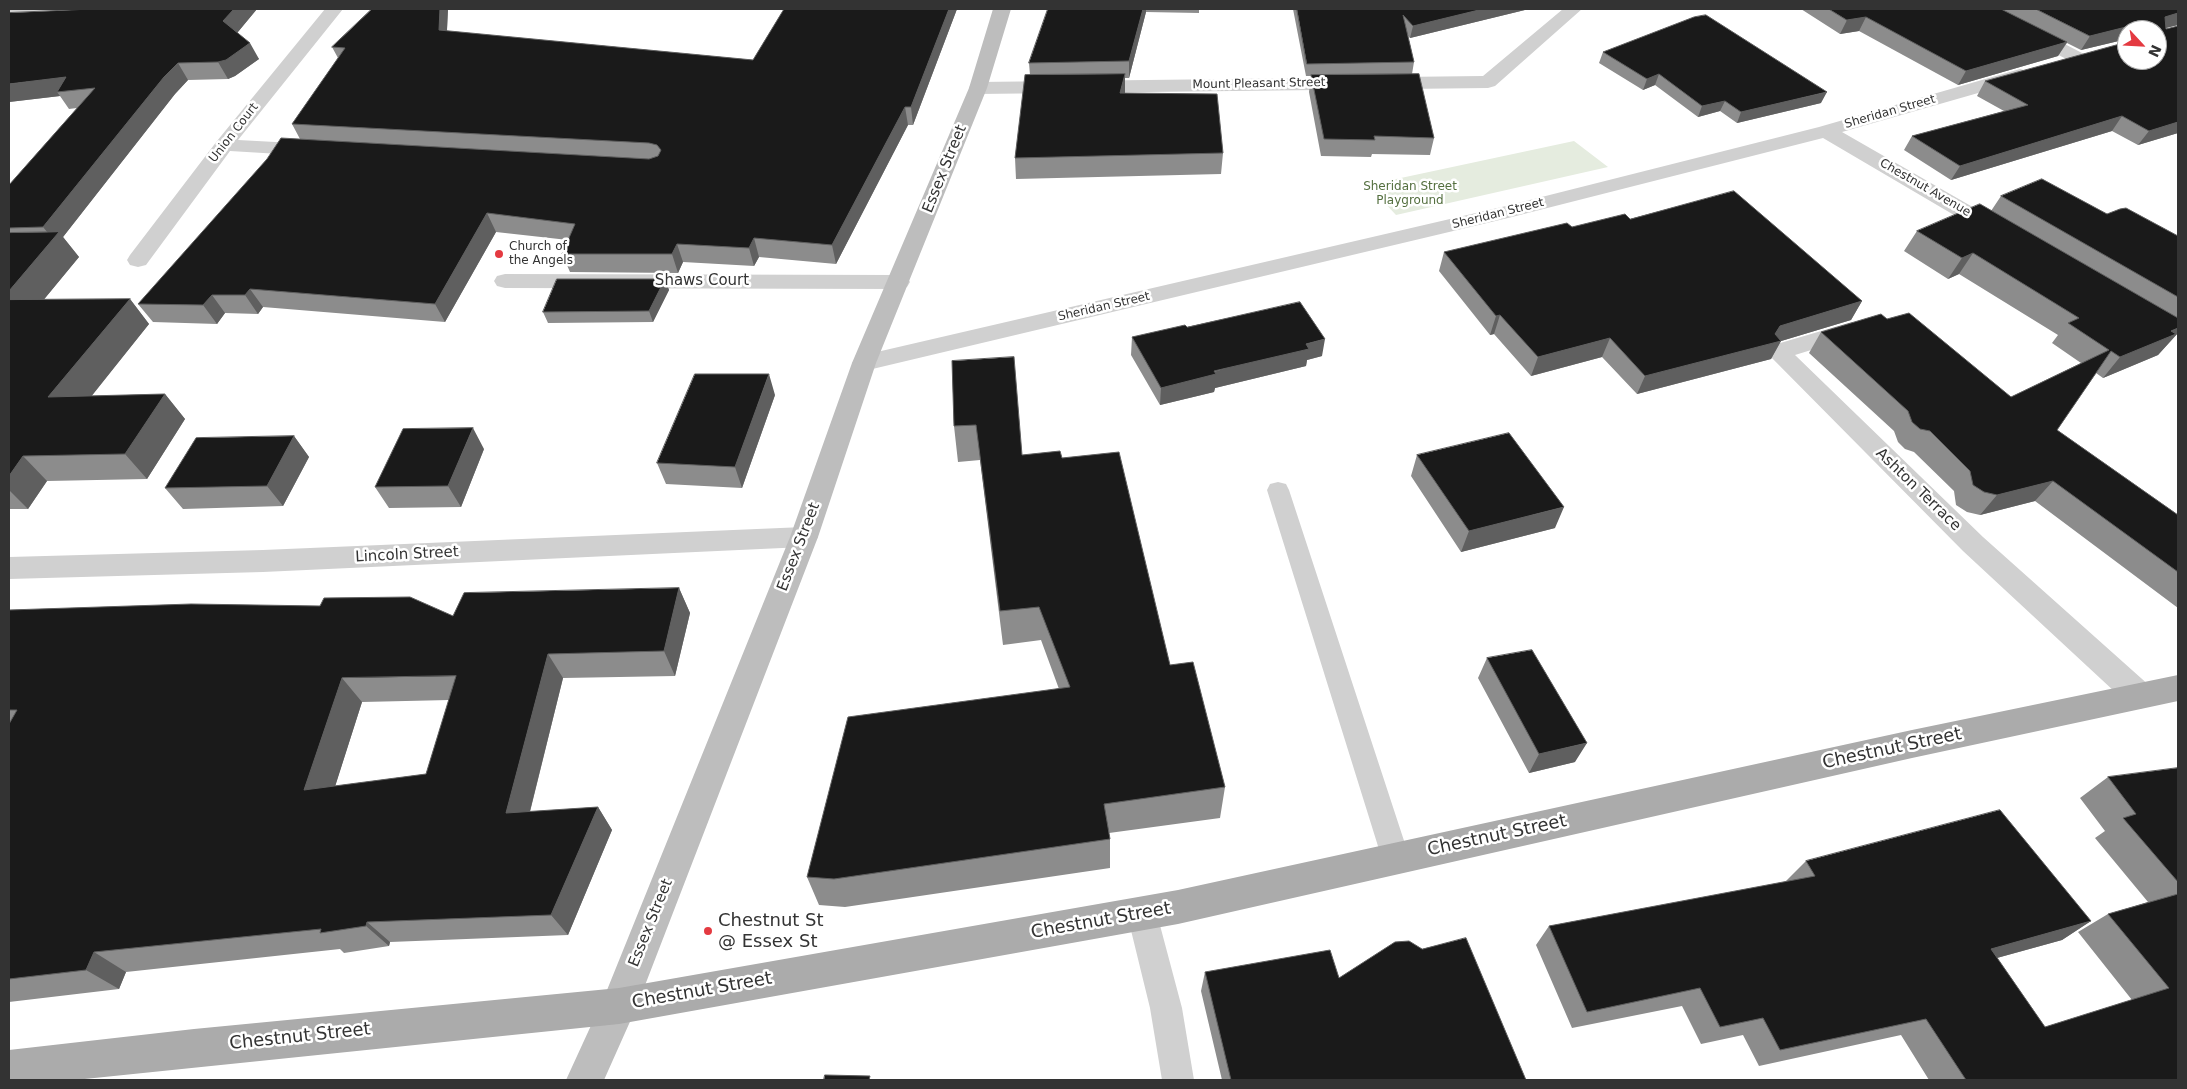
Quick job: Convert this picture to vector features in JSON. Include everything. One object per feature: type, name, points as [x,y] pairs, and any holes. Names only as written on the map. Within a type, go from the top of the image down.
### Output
[{"type":"main road","name":"Essex Street","points":[[586,1080],[619,1006],[804,537],[864,363],[978,88],[1002,9]]},
{"type":"main road","name":"Chestnut Street","points":[[9,1069],[194,1048],[619,1006],[1142,914],[1912,744],[2178,688]]},
{"type":"street","points":[[9,14],[80,9]]},
{"type":"street","name":"Union Court","points":[[138,260],[224,145],[334,9]]},
{"type":"street","name":"Mount Pleasant Street","points":[[978,88],[1488,82],[1573,9]]},
{"type":"street","name":"Sheridan Street","points":[[864,363],[1508,212],[1826,130],[2086,56],[1984,9]]},
{"type":"street","name":"Chestnut Avenue","points":[[1826,130],[2015,241]]},
{"type":"street","points":[[224,145],[332,151]]},
{"type":"street","name":"Shaws Court","points":[[505,281],[899,282]]},
{"type":"street","name":"Ashton Terrace","points":[[1871,324],[1778,352],[1973,544],[2140,696]]},
{"type":"street","name":"Lincoln Street","points":[[9,568],[272,560],[804,537]]},
{"type":"lane","points":[[1278,490],[1396,859]]},
{"type":"lane","points":[[1142,914],[1166,1008],[1178,1080]]},
{"type":"green space","name":"Sheridan Street Playground","points":[[1574,141],[1608,167],[1396,215],[1368,185]]},
{"type":"building","points":[[92,9],[234,9],[223,21],[250,43],[226,60],[178,63],[164,77],[43,227],[9,228],[9,185],[95,88],[57,92],[66,77],[9,84],[9,13]]},
{"type":"building","points":[[372,9],[440,9],[439,30],[753,60],[784,9],[949,9],[911,107],[905,107],[832,245],[754,238],[749,248],[677,244],[672,254],[562,254],[575,224],[487,213],[435,304],[250,289],[245,295],[212,295],[203,305],[138,304],[267,159],[281,138],[649,159],[658,156],[661,150],[657,145],[649,143],[292,124],[345,48],[332,47]]},
{"type":"building","points":[[1048,9],[1143,9],[1129,61],[1029,63]]},
{"type":"building","points":[[1297,9],[1483,9],[1413,26],[1403,15],[1414,62],[1307,64]]},
{"type":"building","points":[[1829,9],[2001,9],[2067,42],[1966,71],[1866,17],[1847,20]]},
{"type":"building","points":[[2036,9],[2178,9],[2178,13],[2165,17],[2165,20],[2117,20],[2117,29],[2090,36]]},
{"type":"building","points":[[1706,15],[1827,92],[1741,112],[1725,101],[1702,106],[1659,74],[1647,79],[1603,52],[1694,17]]},
{"type":"building","points":[[2178,26],[2178,122],[2149,131],[2122,116],[1960,166],[1912,136],[2028,105],[1985,81],[2117,45],[2117,70],[2167,70],[2167,29]]},
{"type":"building","points":[[1125,74],[1120,93],[1217,94],[1223,153],[1015,158],[1025,75]]},
{"type":"building","points":[[1419,74],[1434,138],[1374,136],[1375,140],[1324,139],[1311,75]]},
{"type":"building","points":[[2042,179],[2107,214],[2126,208],[2178,236],[2178,297],[2001,196]]},
{"type":"building","points":[[1734,191],[1862,301],[1780,326],[1775,334],[1781,341],[1645,376],[1610,338],[1538,357],[1500,315],[1496,316],[1444,252],[1567,223],[1572,227],[1625,214],[1630,219]]},
{"type":"building","points":[[1980,204],[2178,318],[2178,328],[2171,331],[2176,334],[2120,357],[2111,351],[2057,430],[2178,515],[2178,572],[2053,481],[1997,495],[1984,492],[1973,485],[1970,471],[1930,431],[1920,429],[1912,422],[1908,411],[1821,332],[1881,314],[1887,319],[1909,313],[2011,397],[2109,350],[2068,323],[2079,318],[1973,253],[1962,258],[1917,231]]},
{"type":"building","points":[[59,232],[9,291],[9,233]]},
{"type":"building","points":[[557,279],[665,279],[649,311],[543,312]]},
{"type":"building","points":[[130,299],[48,397],[165,394],[125,454],[23,456],[9,476],[9,300]]},
{"type":"building","points":[[1300,302],[1325,339],[1306,344],[1309,349],[1214,371],[1216,374],[1161,388],[1132,337],[1185,325],[1187,327]]},
{"type":"building","points":[[1014,357],[1022,455],[1060,451],[1062,458],[1119,452],[1170,665],[1193,662],[1225,787],[1104,804],[1110,839],[834,879],[807,877],[848,717],[1070,687],[1039,607],[1000,611],[976,425],[954,426],[952,361]]},
{"type":"building","points":[[695,374],[769,374],[735,467],[657,463]]},
{"type":"building","points":[[473,428],[448,486],[375,487],[403,429]]},
{"type":"building","points":[[1509,433],[1564,507],[1469,531],[1417,455]]},
{"type":"building","points":[[294,436],[267,486],[165,488],[196,438]]},
{"type":"building","points":[[679,588],[664,651],[548,654],[506,813],[598,807],[551,915],[367,922],[366,926],[320,933],[321,929],[94,952],[86,970],[9,979],[9,724],[17,710],[9,710],[9,610],[191,604],[320,606],[324,598],[410,597],[453,616],[464,593]],"holes":[[[456,676],[426,774],[304,790],[342,678]]]},
{"type":"building","points":[[1532,650],[1587,743],[1539,754],[1487,658]]},
{"type":"building","points":[[2178,768],[2178,882],[2123,818],[2136,814],[2108,777]]},
{"type":"building","points":[[2000,810],[2091,921],[1991,949],[2045,1027],[2169,988],[2108,914],[2178,894],[2178,1080],[1966,1080],[1926,1019],[1780,1050],[1763,1018],[1720,1027],[1700,988],[1587,1012],[1549,926],[1815,876],[1806,861]]},
{"type":"building","points":[[1466,938],[1526,1080],[1231,1080],[1205,972],[1330,950],[1339,978],[1395,942],[1409,941],[1422,949]]},
{"type":"building","points":[[825,1075],[870,1076],[869,1080],[824,1080]]},
{"type":"place","name":"Church of the Angels","points":[[499,254]]},
{"type":"place","name":"Chestnut St @ Essex St","points":[[708,931]]}]
